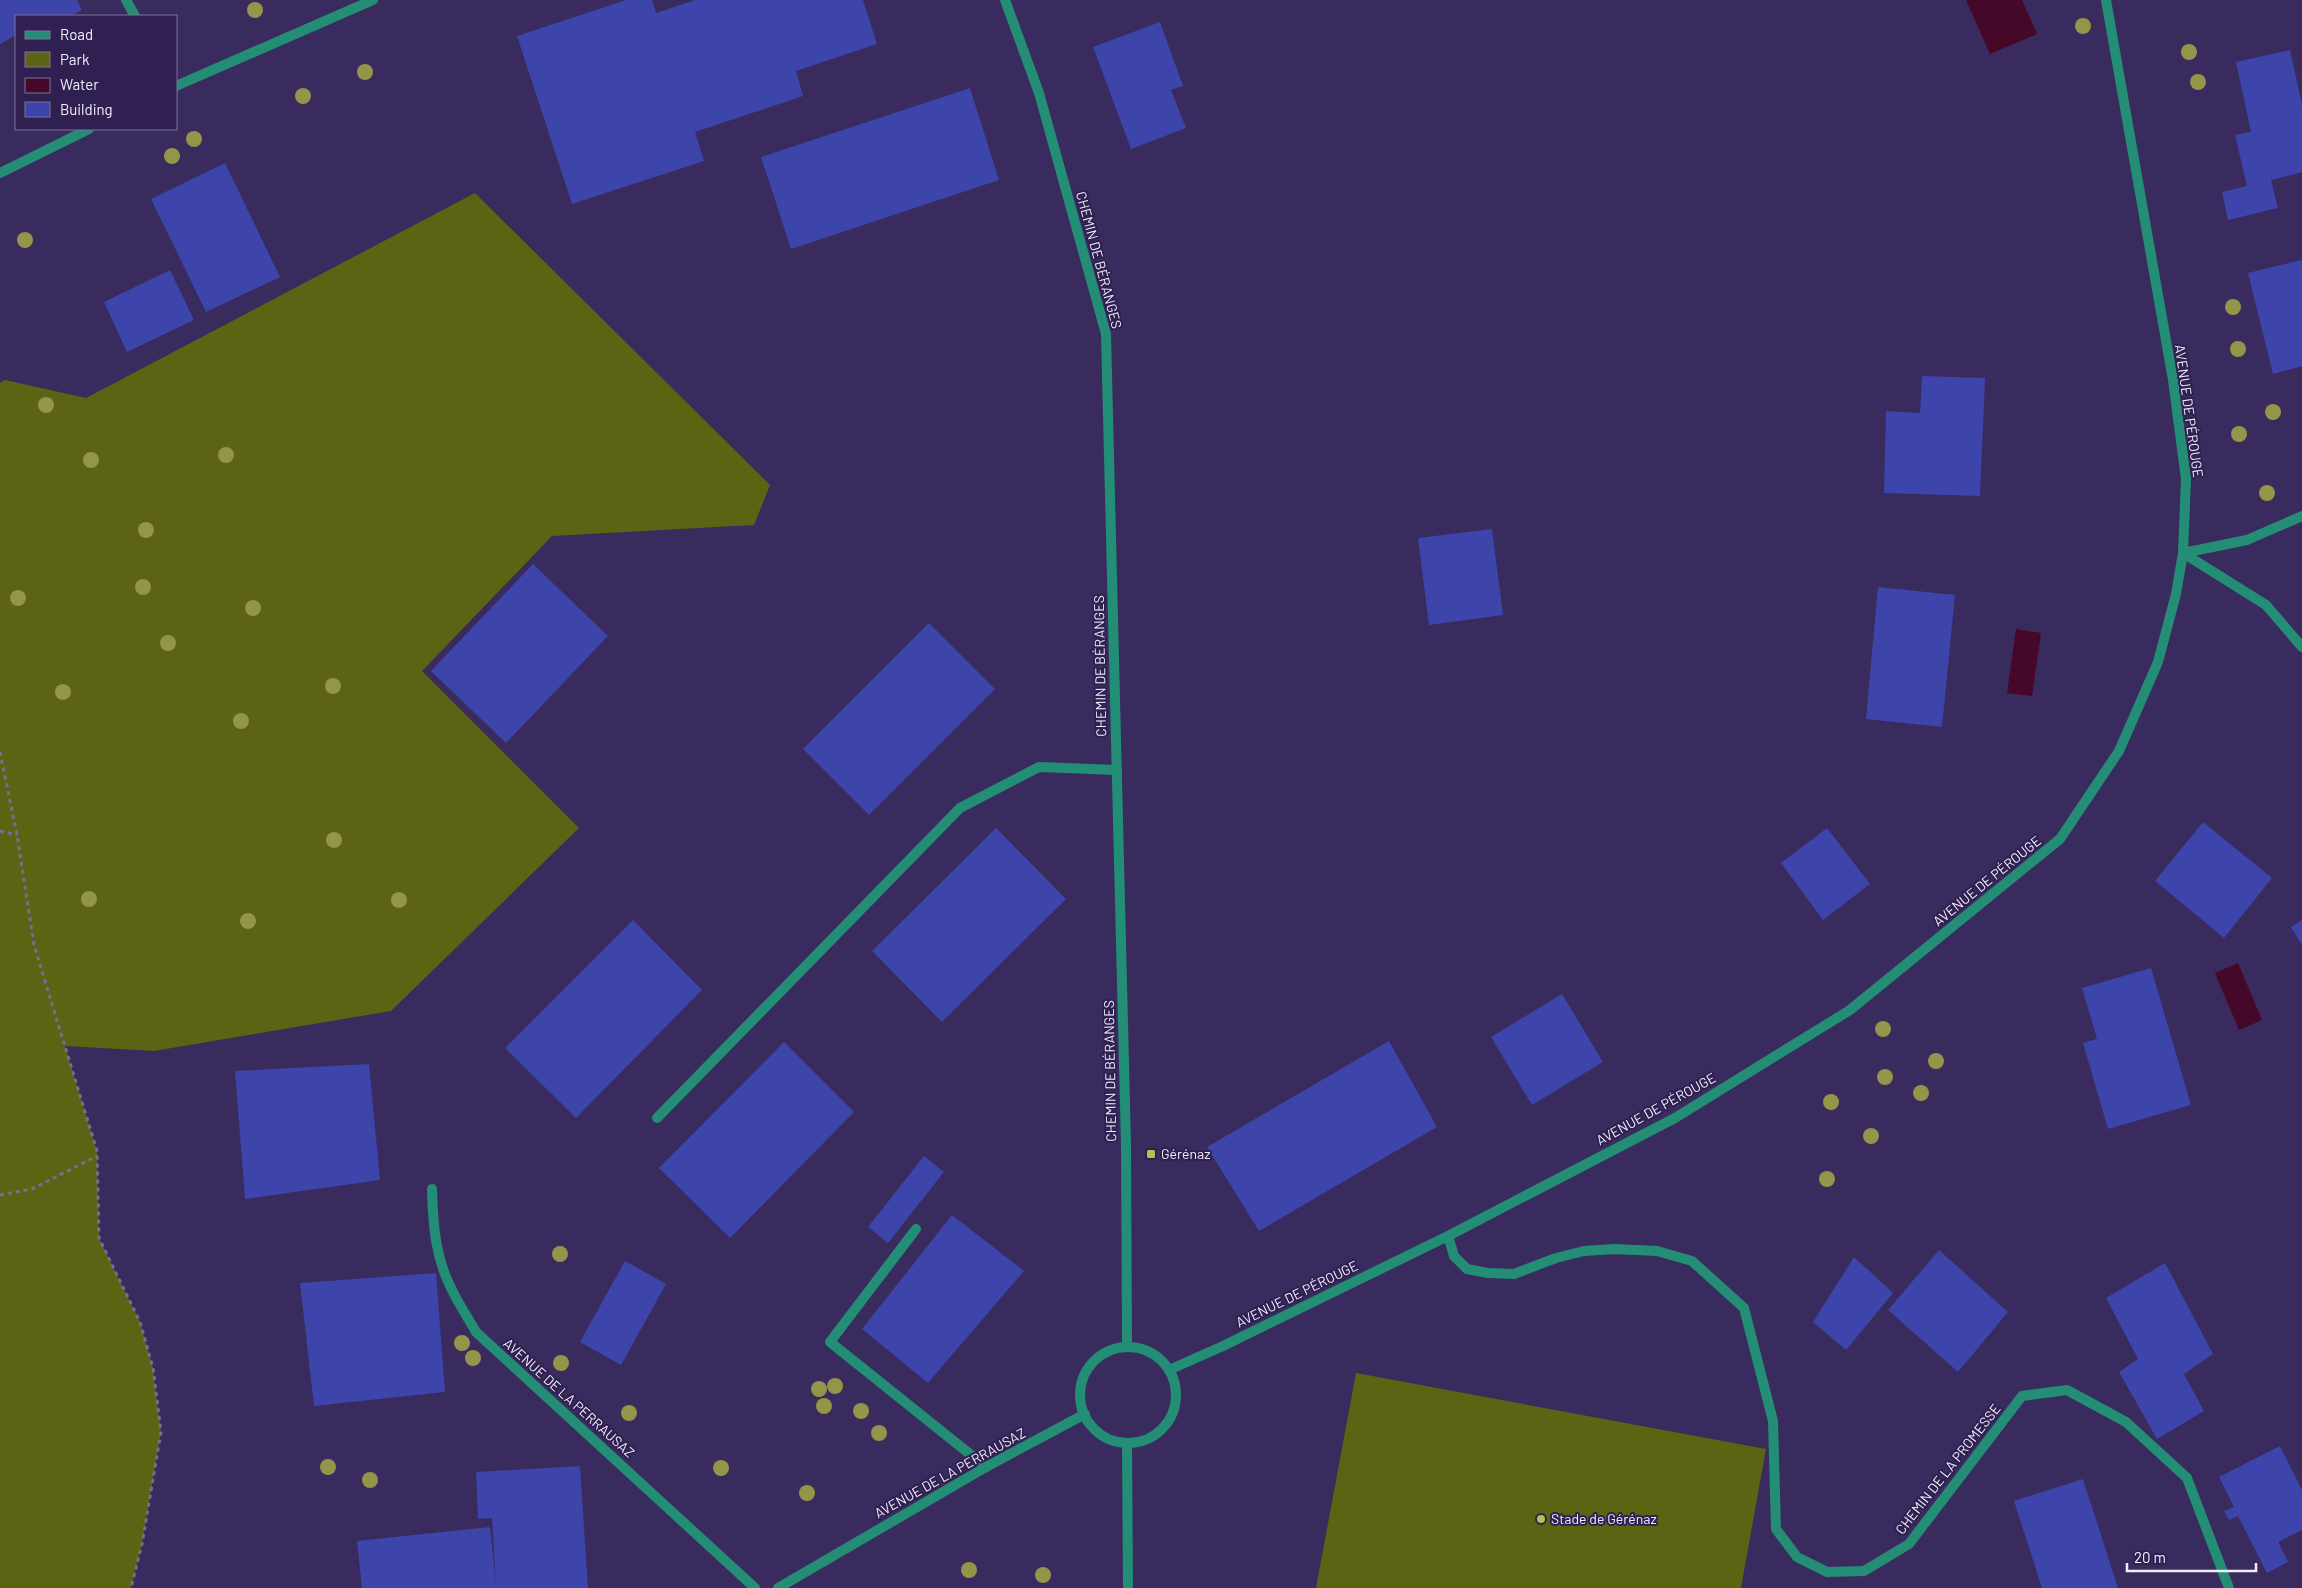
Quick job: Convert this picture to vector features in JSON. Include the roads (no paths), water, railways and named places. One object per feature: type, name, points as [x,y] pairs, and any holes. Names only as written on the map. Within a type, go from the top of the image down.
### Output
[{"type":"street","points":[[126,0],[134,15]]},
{"type":"street","name":"CHEMIN DE BÉRANGES","points":[[1005,0],[1039,93],[1106,334],[1127,1195],[1127,1346]]},
{"type":"street","name":"AVENUE DE PÉROUGE","points":[[1169,1370],[1223,1346],[1448,1236],[1675,1118],[1850,1010],[2060,839],[2119,752],[2158,662],[2176,594],[2183,553],[2186,479],[2173,380],[2106,0]]},
{"type":"street","points":[[178,85],[367,1]]},
{"type":"street","points":[[0,173],[87,130]]},
{"type":"street","points":[[2183,553],[2248,540],[2302,516]]},
{"type":"street","points":[[2183,553],[2266,605],[2302,647]]},
{"type":"street","points":[[657,1118],[960,808],[1039,767],[1117,770]]},
{"type":"street","name":"AVENUE DE LA PERRAUSAZ","points":[[432,1189],[433,1226],[437,1249],[450,1288],[476,1332],[755,1588]]},
{"type":"street","points":[[916,1229],[830,1342],[986,1466]]},
{"type":"street","name":"CHEMIN DE LA PROMESSE","points":[[1448,1236],[1454,1256],[1466,1268],[1488,1273],[1514,1274],[1556,1258],[1584,1251],[1614,1249],[1657,1251],[1692,1261],[1744,1308],[1773,1421],[1776,1529],[1797,1557],[1827,1572],[1864,1571],[1909,1544],[2022,1396],[2066,1390],[2126,1422],[2187,1478],[2229,1588]]},
{"type":"street","points":[[1127,1346],[1152,1353],[1169,1370],[1175,1383],[1176,1398],[1169,1419],[1155,1435],[1141,1441],[1127,1443],[1114,1440],[1101,1434],[1085,1414],[1080,1399],[1082,1383],[1088,1369],[1105,1353],[1127,1346]]},
{"type":"street","name":"AVENUE DE LA PERRAUSAZ","points":[[778,1588],[986,1466],[1085,1414]]},
{"type":"street","points":[[1127,1443],[1128,1588]]},
{"type":"water","points":[[1966,0],[2022,0],[2037,34],[1990,54]]},
{"type":"water","points":[[2016,629],[2041,633],[2032,696],[2007,693]]},
{"type":"water","points":[[2238,963],[2262,1020],[2239,1030],[2215,973]]},
{"type":"place","name":"Gérénaz","points":[[1151,1154]]},
{"type":"place","name":"Stade de Gérénaz","points":[[1541,1519]]}]
